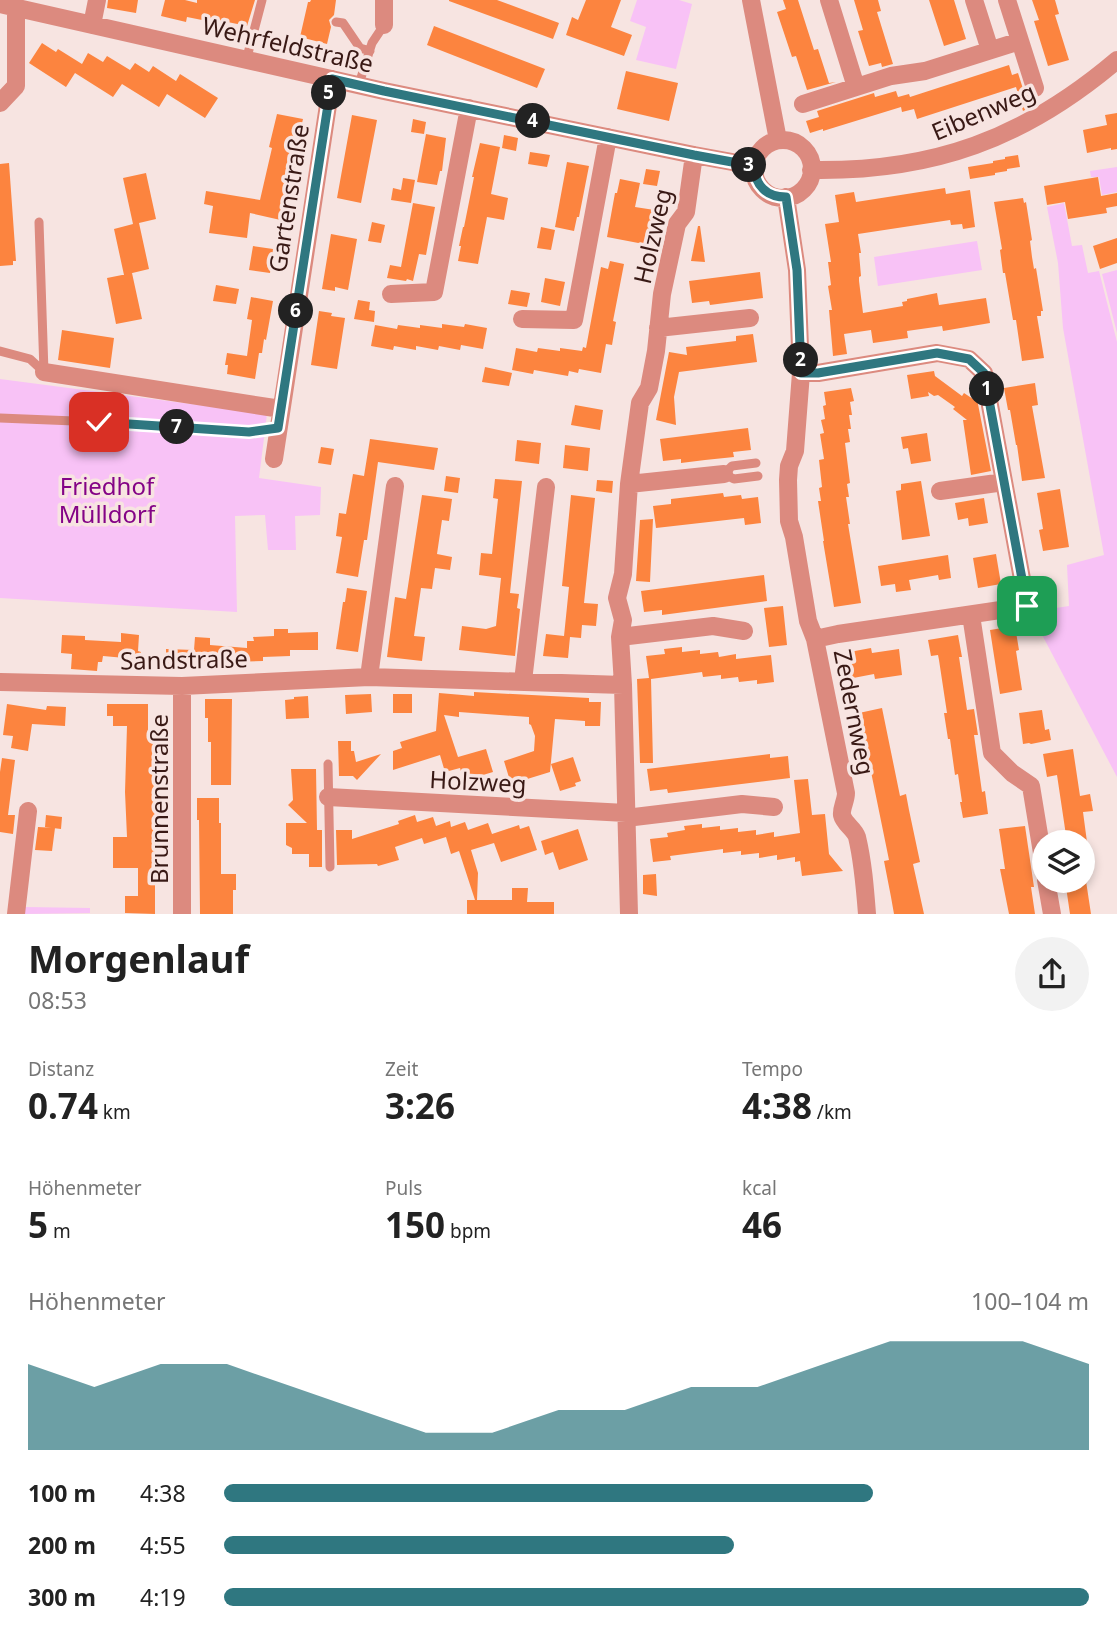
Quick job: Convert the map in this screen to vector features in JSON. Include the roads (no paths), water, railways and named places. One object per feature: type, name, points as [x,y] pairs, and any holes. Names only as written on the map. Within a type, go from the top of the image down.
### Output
[{"type":"street","points":[[92,25],[97,0]]},
{"type":"street","points":[[384,0],[384,25]]},
{"type":"street","points":[[751,0],[778,140]]},
{"type":"street","points":[[829,0],[856,87]]},
{"type":"street","points":[[974,0],[990,50]]},
{"type":"street","points":[[1007,0],[1035,88]]},
{"type":"street","name":"Wehrfeldstraße","points":[[0,103],[16,86],[11,4],[246,61],[754,166]]},
{"type":"street","points":[[803,104],[891,76],[925,71],[1020,41]]},
{"type":"street","name":"Eibenweg","points":[[811,170],[878,168],[926,161],[972,147],[1010,132],[1068,99],[1117,60]]},
{"type":"street","name":"Gartenstraße","points":[[275,459],[332,79]]},
{"type":"street","points":[[391,294],[434,292],[469,108]]},
{"type":"street","points":[[522,319],[575,320],[608,137]]},
{"type":"street","points":[[778,140],[787,140],[802,147],[807,154],[811,170],[804,188],[786,197],[774,196],[765,191],[754,175],[757,155],[762,148],[778,140]]},
{"type":"street","name":"Holzweg","points":[[629,914],[620,637],[623,620],[617,598],[623,574],[629,484],[640,403],[649,388],[663,294],[677,225],[685,212],[694,155]]},
{"type":"street","name":"Zedernweg","points":[[786,197],[797,270],[801,373],[795,451],[789,467],[789,521],[846,793],[842,817],[856,833],[867,914]]},
{"type":"street","points":[[659,328],[750,318]]},
{"type":"street","name":"Zedernweg","points":[[801,373],[818,373],[937,353],[969,359],[984,373],[1027,606],[815,639]]},
{"type":"street","points":[[44,372],[281,409]]},
{"type":"street","points":[[629,484],[724,474]]},
{"type":"street","points":[[940,491],[1004,482]]},
{"type":"street","points":[[369,677],[395,486]]},
{"type":"street","points":[[523,681],[546,486]]},
{"type":"street","points":[[971,615],[992,753],[1012,773],[1031,786],[1038,830]]},
{"type":"street","points":[[620,637],[713,626],[744,631]]},
{"type":"street","name":"Sandstraße","points":[[0,682],[182,686],[369,677],[623,685]]},
{"type":"street","name":"Brunnenstraße","points":[[182,686],[182,914]]},
{"type":"street","name":"Holzweg","points":[[328,797],[626,815],[742,804],[774,807]]},
{"type":"street","points":[[16,914],[28,811]]},
{"type":"street","points":[[1048,893],[1052,914]]},
{"type":"lane","points":[[246,61],[261,0]]},
{"type":"lane","points":[[336,22],[343,23],[360,48],[370,51]]},
{"type":"lane","points":[[359,84],[372,43],[384,25]]},
{"type":"lane","points":[[39,222],[44,372]]},
{"type":"lane","points":[[0,351],[30,359],[44,372]]},
{"type":"lane","points":[[0,418],[249,432],[278,428]]},
{"type":"lane","points":[[756,463],[732,466],[724,474],[734,479],[758,476]]},
{"type":"lane","points":[[328,764],[330,867]]},
{"type":"park label","name":"Friedhof Mülldorf","points":[[107,499]]}]
